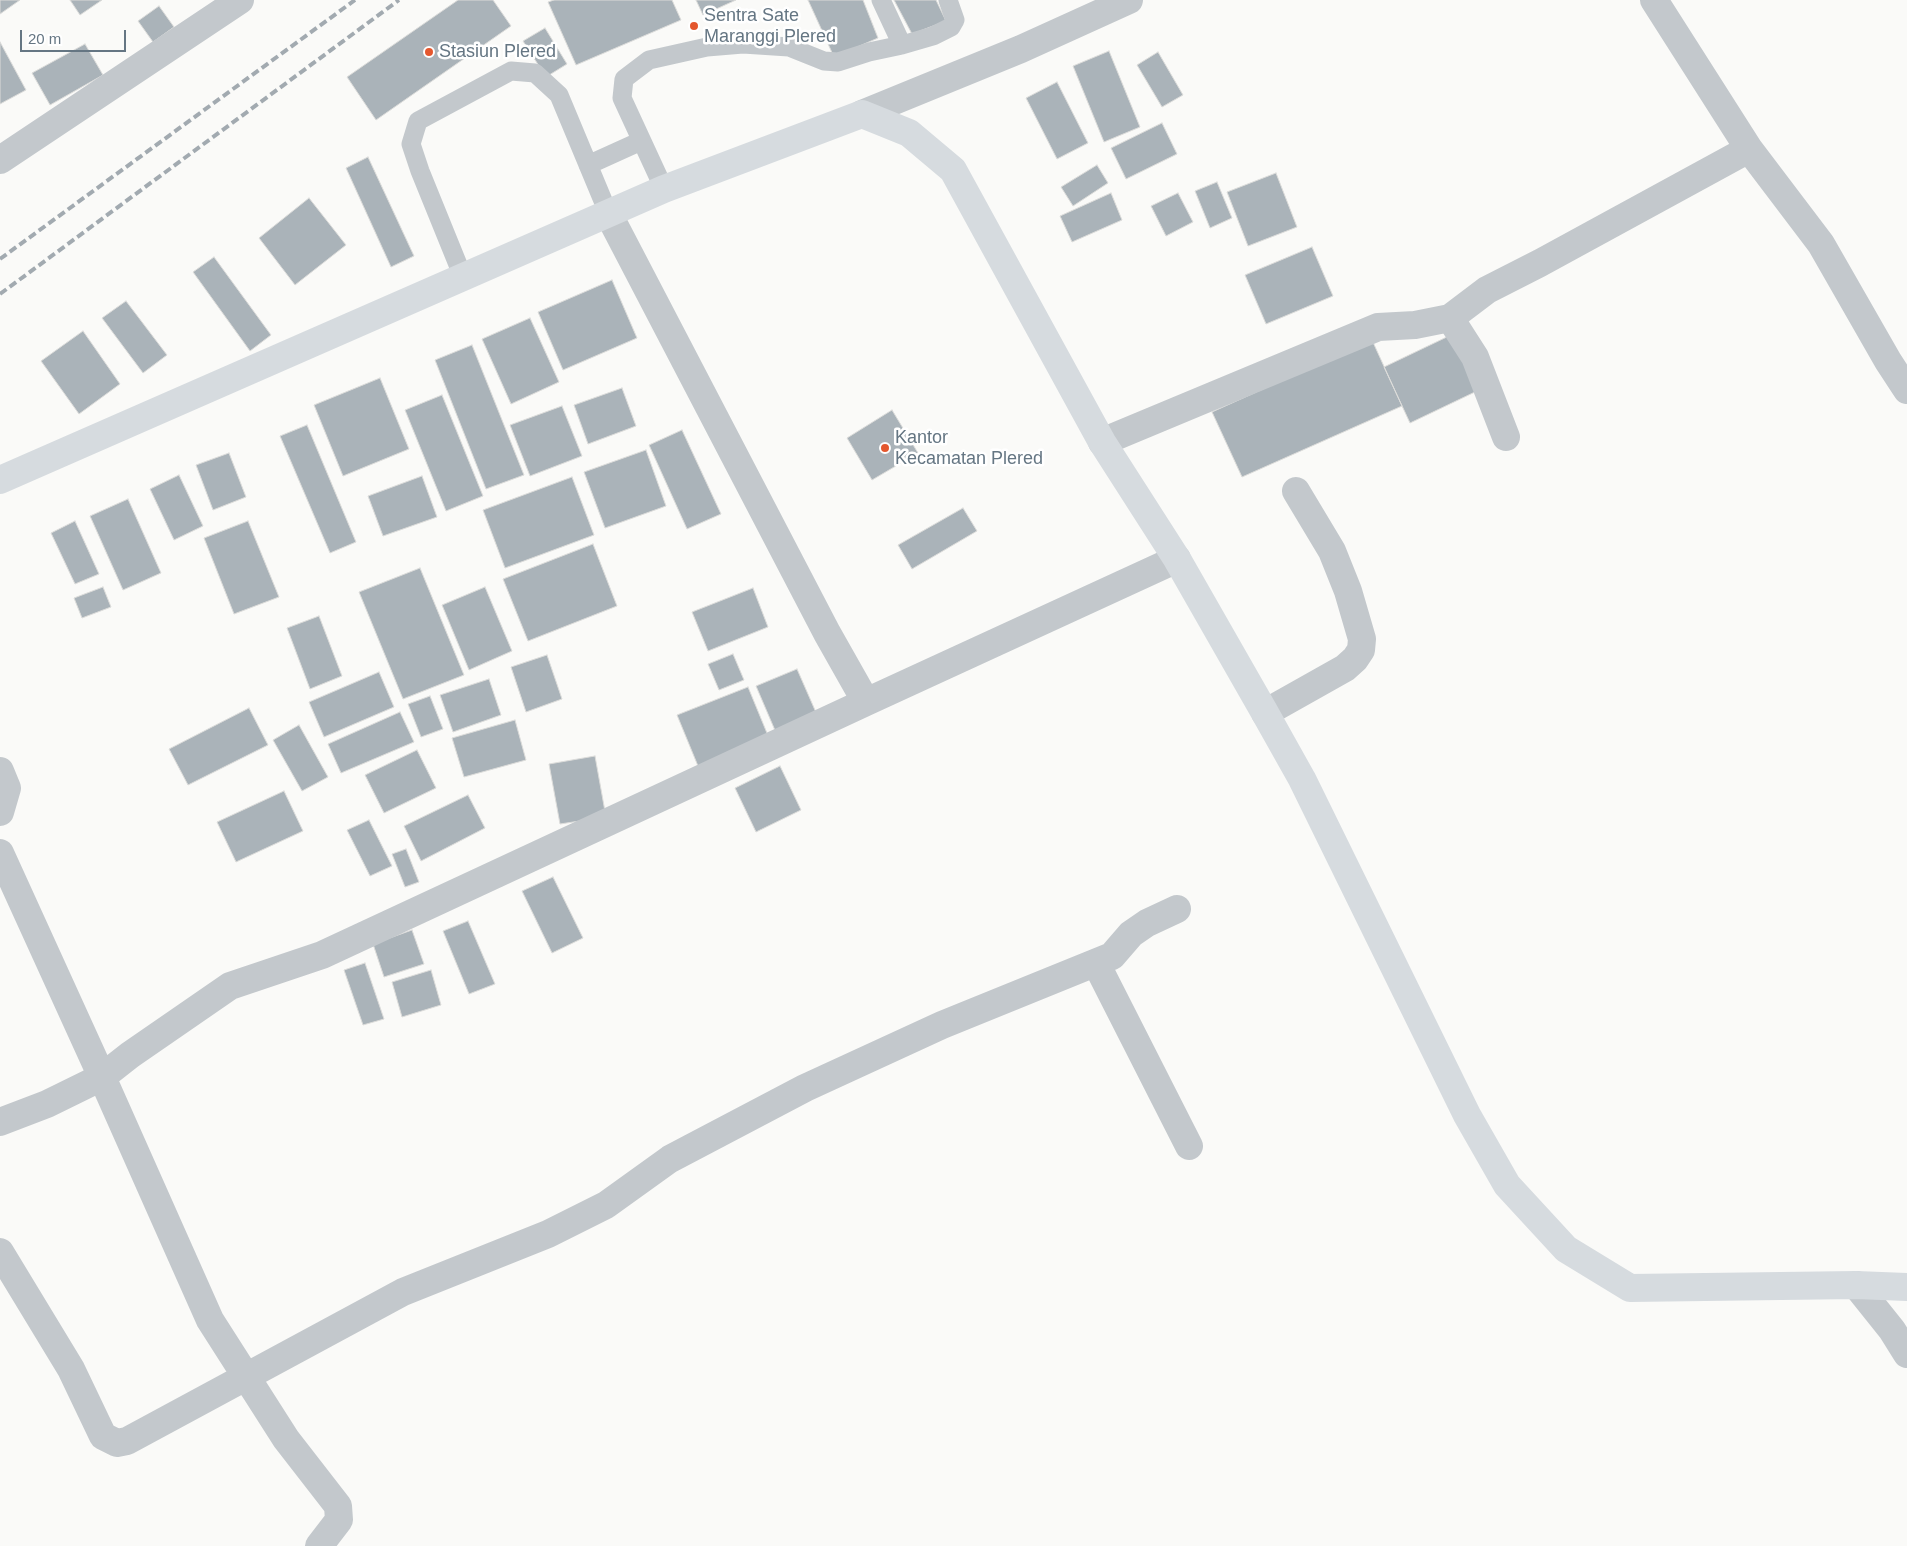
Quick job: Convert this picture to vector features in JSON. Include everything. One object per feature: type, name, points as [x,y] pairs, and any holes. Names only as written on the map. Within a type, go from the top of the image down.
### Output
[{"type":"main road","points":[[0,480],[664,189],[862,114],[910,133],[953,170],[1102,442],[1177,559],[1265,713],[1302,779],[1466,1115],[1507,1185],[1566,1249],[1630,1288],[1856,1285],[1907,1287]]},
{"type":"street","points":[[0,160],[240,0]]},
{"type":"street","points":[[862,114],[1021,49],[1130,0]]},
{"type":"street","points":[[1654,0],[1749,149],[1821,244],[1888,361],[1907,390]]},
{"type":"street","points":[[1102,442],[1378,327],[1415,325],[1450,318],[1487,290],[1749,149]]},
{"type":"street","points":[[608,215],[827,633],[866,702]]},
{"type":"street","points":[[1450,318],[1475,357],[1506,437]]},
{"type":"street","points":[[1265,713],[1344,668],[1355,659],[1361,650],[1362,638],[1348,590],[1335,558],[1296,491]]},
{"type":"street","points":[[0,1122],[47,1104],[102,1077],[130,1055],[230,986],[322,955],[1177,559]]},
{"type":"street","points":[[0,771],[6,788],[6,797],[0,812]]},
{"type":"street","points":[[0,853],[210,1320],[286,1439],[338,1506],[338,1520],[319,1546]]},
{"type":"street","points":[[0,1252],[71,1369],[103,1436],[110,1441],[127,1441],[403,1292],[548,1234],[606,1205],[670,1159],[805,1088],[942,1025],[1112,956],[1131,934],[1147,923],[1177,909]]},
{"type":"street","points":[[1096,963],[1189,1146]]},
{"type":"street","points":[[1856,1285],[1892,1330],[1907,1354]]},
{"type":"lane","points":[[881,0],[902,46]]},
{"type":"lane","points":[[664,189],[622,98],[624,79],[649,60],[707,47],[743,44],[789,48],[824,61],[838,62],[868,52],[902,46],[933,36],[951,27],[955,20],[948,0]]},
{"type":"lane","points":[[463,277],[420,171],[412,144],[418,121],[511,71],[535,74],[559,95],[608,215]]},
{"type":"lane","points":[[588,165],[641,141]]},
{"type":"building","points":[[0,0],[20,0],[0,14]]},
{"type":"building","points":[[70,0],[102,0],[80,15]]},
{"type":"building","name":"Stasiun Plered","points":[[458,0],[493,0],[511,26],[376,120],[347,77]]},
{"type":"building","points":[[554,0],[672,0],[681,20],[576,65],[548,2]]},
{"type":"building","points":[[696,0],[736,0],[703,15]]},
{"type":"building","points":[[808,0],[863,0],[878,38],[834,57]]},
{"type":"building","points":[[894,0],[936,0],[946,21],[912,34]]},
{"type":"building","points":[[159,6],[174,27],[153,42],[138,21]]},
{"type":"building","points":[[545,28],[567,64],[546,77],[523,41]]},
{"type":"building","points":[[0,42],[26,90],[0,104]]},
{"type":"building","points":[[85,44],[103,75],[50,105],[32,73]]},
{"type":"building","points":[[1109,51],[1140,127],[1104,142],[1073,66]]},
{"type":"building","points":[[1158,52],[1183,95],[1162,107],[1137,65]]},
{"type":"building","points":[[1057,82],[1088,143],[1057,159],[1026,98]]},
{"type":"building","points":[[1162,123],[1177,154],[1126,179],[1111,148]]},
{"type":"building","points":[[368,157],[414,256],[391,267],[346,168]]},
{"type":"building","points":[[1097,165],[1108,183],[1073,206],[1061,187]]},
{"type":"building","points":[[1276,173],[1297,227],[1248,246],[1227,192]]},
{"type":"building","points":[[1217,182],[1232,218],[1210,228],[1195,191]]},
{"type":"building","points":[[1111,193],[1122,220],[1072,242],[1060,216]]},
{"type":"building","points":[[1178,193],[1193,222],[1166,236],[1151,206]]},
{"type":"building","points":[[309,198],[346,245],[295,285],[259,238]]},
{"type":"building","points":[[1312,247],[1333,296],[1266,324],[1245,275]]},
{"type":"building","points":[[214,257],[271,335],[250,351],[193,272]]},
{"type":"building","points":[[612,280],[637,338],[563,370],[538,312]]},
{"type":"building","points":[[126,301],[167,355],[143,373],[102,318]]},
{"type":"building","points":[[530,318],[559,382],[511,404],[482,339]]},
{"type":"building","points":[[83,331],[120,384],[79,414],[41,361]]},
{"type":"building","points":[[1451,335],[1477,391],[1410,423],[1384,367]]},
{"type":"building","points":[[1372,340],[1402,406],[1242,477],[1212,412]]},
{"type":"building","points":[[472,345],[524,475],[486,489],[435,360]]},
{"type":"building","points":[[380,378],[409,449],[343,476],[314,405]]},
{"type":"building","points":[[622,388],[636,426],[588,444],[574,405]]},
{"type":"building","points":[[442,395],[483,496],[446,511],[405,410]]},
{"type":"building","points":[[562,406],[582,456],[530,476],[510,425]]},
{"type":"building","points":[[892,410],[918,453],[872,480],[847,438]]},
{"type":"building","points":[[307,425],[356,542],[330,553],[280,436]]},
{"type":"building","points":[[682,430],[721,514],[687,529],[649,445]]},
{"type":"building","points":[[646,450],[666,506],[605,528],[584,472]]},
{"type":"building","points":[[229,453],[246,497],[213,510],[196,465]]},
{"type":"building","points":[[179,475],[203,526],[174,540],[150,489]]},
{"type":"building","points":[[422,476],[437,517],[383,536],[368,496]]},
{"type":"building","points":[[572,477],[594,535],[505,568],[483,510]]},
{"type":"building","points":[[128,499],[161,573],[123,590],[90,516]]},
{"type":"building","points":[[963,508],[977,531],[912,569],[898,545]]},
{"type":"building","points":[[75,521],[99,574],[75,584],[51,533]]},
{"type":"building","points":[[248,521],[279,597],[234,614],[204,538]]},
{"type":"building","points":[[593,544],[617,606],[528,641],[503,579]]},
{"type":"building","points":[[420,568],[464,675],[403,699],[359,592]]},
{"type":"building","points":[[103,587],[111,607],[82,618],[74,598]]},
{"type":"building","points":[[485,587],[512,651],[469,670],[442,605]]},
{"type":"building","points":[[753,588],[768,627],[708,651],[692,612]]},
{"type":"building","points":[[319,616],[342,676],[310,689],[287,628]]},
{"type":"building","points":[[733,654],[744,680],[719,690],[708,664]]},
{"type":"building","points":[[547,655],[562,699],[526,712],[511,667]]},
{"type":"building","points":[[797,669],[818,717],[777,735],[756,686]]},
{"type":"building","points":[[379,672],[394,707],[324,737],[309,702]]},
{"type":"building","points":[[489,679],[501,715],[453,732],[440,695]]},
{"type":"building","points":[[748,687],[769,738],[698,766],[677,715]]},
{"type":"building","points":[[430,696],[443,729],[421,737],[408,704]]},
{"type":"building","points":[[249,708],[268,745],[188,785],[169,749]]},
{"type":"building","points":[[400,712],[414,742],[341,773],[328,744]]},
{"type":"building","points":[[515,720],[526,760],[464,777],[452,738]]},
{"type":"building","points":[[299,725],[328,777],[302,791],[273,740]]},
{"type":"building","points":[[417,750],[436,788],[384,813],[365,775]]},
{"type":"building","points":[[595,756],[606,817],[560,824],[549,764]]},
{"type":"building","points":[[780,766],[801,810],[756,832],[735,788]]},
{"type":"building","points":[[284,791],[303,831],[236,862],[217,822]]},
{"type":"building","points":[[468,795],[485,828],[421,861],[404,826]]},
{"type":"building","points":[[369,820],[392,866],[370,876],[347,830]]},
{"type":"building","points":[[406,849],[419,882],[405,887],[392,854]]},
{"type":"building","points":[[553,877],[583,938],[552,953],[522,891]]},
{"type":"building","points":[[468,921],[495,984],[469,994],[443,931]]},
{"type":"building","points":[[412,930],[424,964],[384,977],[373,944]]},
{"type":"building","points":[[365,963],[384,1019],[363,1025],[344,970]]},
{"type":"building","points":[[431,970],[441,1005],[402,1017],[392,982]]},
{"type":"railway","points":[[0,259],[355,0]]},
{"type":"railway","points":[[0,294],[399,0]]},
{"type":"place","name":"Sentra Sate Maranggi Plered","points":[[694,26]]},
{"type":"place","name":"Stasiun Plered","points":[[429,52]]},
{"type":"place","name":"Kantor Kecamatan Plered","points":[[885,448]]}]
